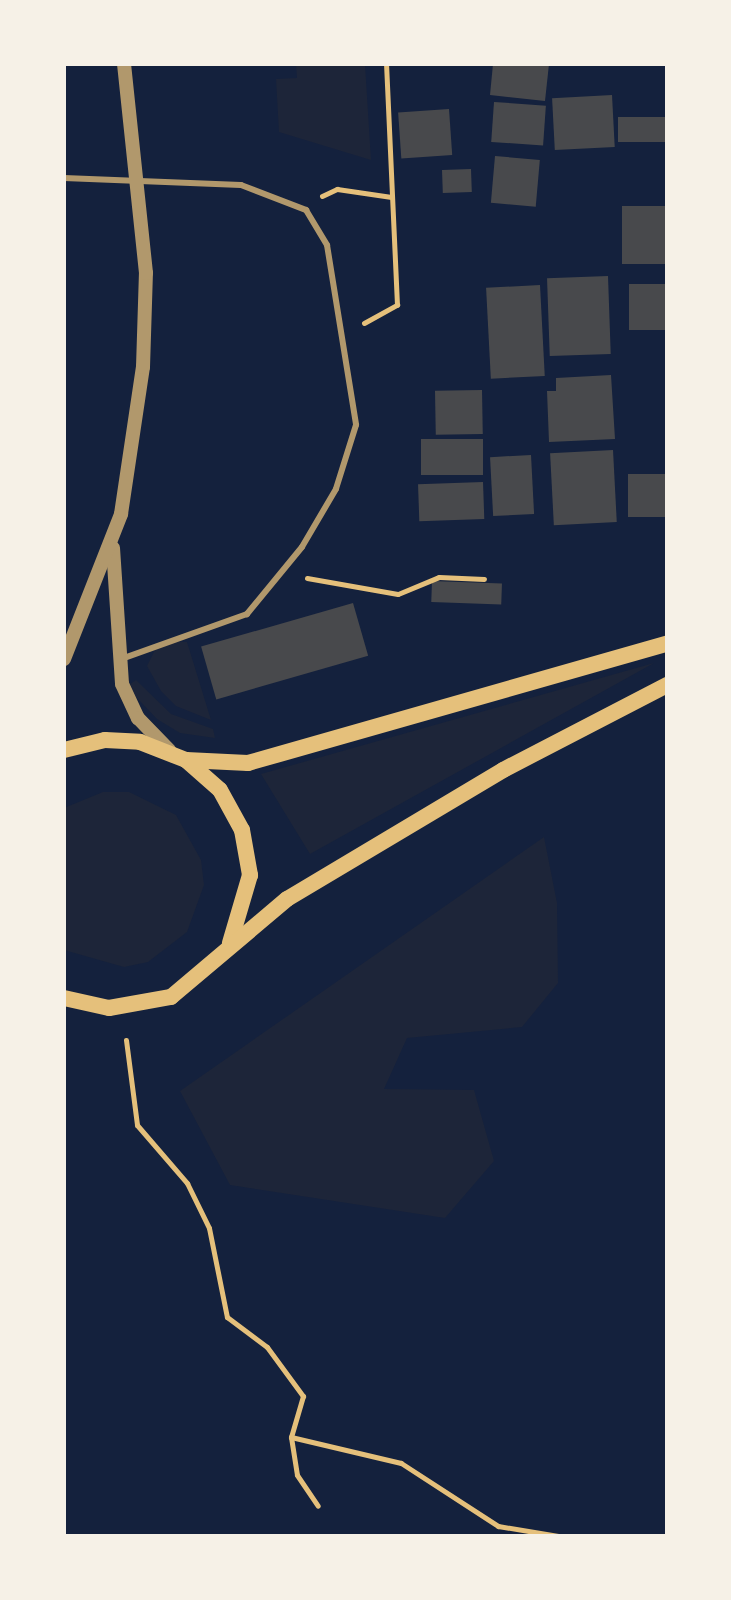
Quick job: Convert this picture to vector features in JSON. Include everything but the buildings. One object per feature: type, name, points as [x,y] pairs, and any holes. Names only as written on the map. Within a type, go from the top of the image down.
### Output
[{"type":"main road","points":[[64,750],[122,740],[180,757],[248,763],[667,644]]},
{"type":"main road","points":[[64,998],[109,1008],[152,1003],[189,986],[287,899],[503,770],[667,685]]},
{"type":"main road","points":[[180,757],[233,809],[247,851],[248,897],[221,958]]},
{"type":"street","points":[[124,64],[139,184],[148,302],[143,367],[113,540],[117,660],[138,718],[180,757]]},
{"type":"street","points":[[64,659],[113,540]]},
{"type":"lane","points":[[64,178],[139,184],[241,185],[306,210],[327,245],[342,335],[355,447],[282,574],[247,614],[117,660]]},
{"type":"path","points":[[342,335],[397,305],[386,64]]},
{"type":"path","points":[[306,210],[331,190],[391,197]]},
{"type":"path","points":[[282,574],[398,594],[439,577],[484,579]]},
{"type":"path","points":[[126,1040],[137,1125],[187,1183],[209,1228],[227,1317],[267,1347],[303,1396],[291,1437],[297,1475],[318,1506]]},
{"type":"path","points":[[291,1437],[401,1463],[498,1526],[558,1536]]},
{"type":"shaded area","points":[[296,64],[365,64],[371,160],[279,132],[276,79],[297,78]]},
{"type":"shaded area","points":[[159,642],[187,642],[211,720],[176,706],[161,691],[147,666]]},
{"type":"shaded area","points":[[654,663],[310,854],[261,774]]},
{"type":"shaded area","points":[[136,680],[171,714],[213,729],[215,738],[180,733],[157,719],[136,697],[130,684]]},
{"type":"shaded area","points":[[103,792],[129,792],[176,815],[201,860],[204,885],[187,932],[148,962],[124,967],[64,950],[64,808]]},
{"type":"shaded area","points":[[544,837],[557,903],[558,983],[522,1027],[407,1038],[384,1089],[474,1090],[494,1161],[445,1218],[230,1185],[180,1091]]}]
